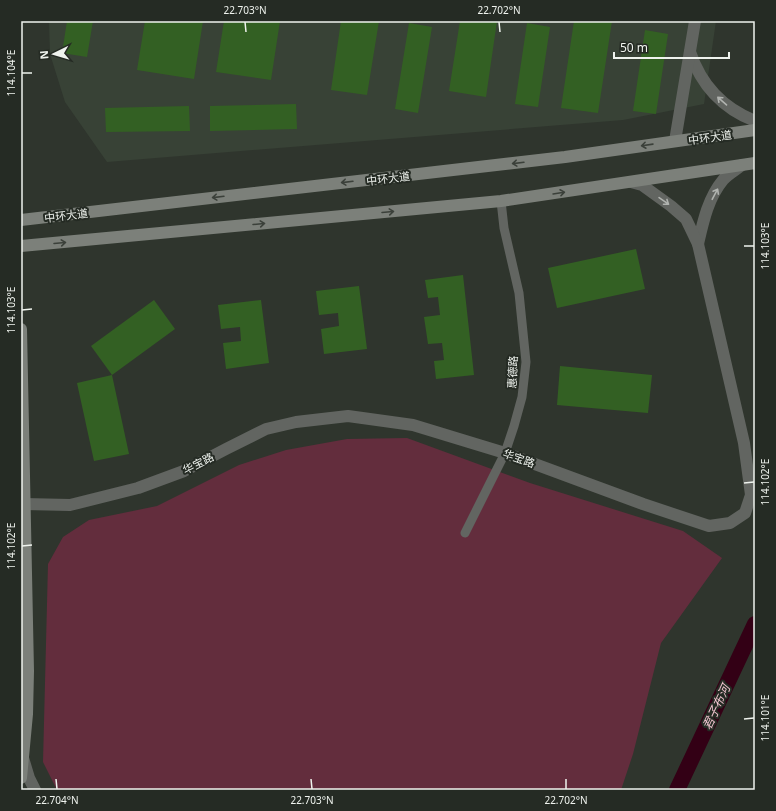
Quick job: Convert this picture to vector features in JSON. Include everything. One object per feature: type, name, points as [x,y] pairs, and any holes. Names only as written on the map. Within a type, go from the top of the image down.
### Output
[{"type":"street","points":[[675,142],[695,21]]},
{"type":"street","points":[[690,50],[699,74],[714,94],[733,110],[755,121]]},
{"type":"street","name":"中环大道","points":[[21,220],[565,157],[755,130]]},
{"type":"street","points":[[21,246],[501,201],[755,163]]},
{"type":"street","points":[[698,244],[705,214],[714,195],[723,180],[742,165]]},
{"type":"street","points":[[631,182],[642,186],[671,206],[686,219],[698,244]]},
{"type":"street","name":"华宝路","points":[[24,504],[70,505],[138,488],[184,472],[266,429],[296,422],[348,416],[413,424],[505,453],[643,504],[709,526],[730,523],[745,513],[751,495],[744,443],[698,244]]},
{"type":"street","points":[[21,329],[28,671],[27,714],[21,778]]},
{"type":"street","points":[[23,758],[29,778],[35,790]]},
{"type":"lane","name":"惠德路","points":[[465,533],[505,453],[522,397],[526,362],[519,293],[504,228],[501,201]]},
{"type":"shaded area","points":[[49,21],[716,21],[704,104],[623,120],[107,162],[65,102],[50,54]]},
{"type":"shaded area","points":[[407,438],[530,483],[683,531],[722,558],[661,643],[633,754],[621,790],[57,790],[43,762],[48,564],[63,537],[89,520],[157,506],[239,465],[286,450],[347,439]]},
{"type":"building","points":[[67,21],[93,21],[87,57],[62,53]]},
{"type":"building","points":[[145,21],[203,21],[194,79],[137,70]]},
{"type":"building","points":[[224,21],[280,21],[271,80],[216,72]]},
{"type":"building","points":[[341,21],[379,21],[367,95],[331,90]]},
{"type":"building","points":[[460,21],[497,21],[486,97],[449,91]]},
{"type":"building","points":[[574,21],[612,21],[598,113],[561,108]]},
{"type":"building","points":[[409,23],[432,27],[418,113],[395,109]]},
{"type":"building","points":[[527,23],[550,27],[538,107],[515,104]]},
{"type":"building","points":[[645,30],[668,34],[656,114],[633,111]]},
{"type":"building","points":[[296,104],[297,129],[210,131],[210,106]]},
{"type":"building","points":[[189,106],[190,131],[106,132],[105,108]]},
{"type":"building","points":[[636,249],[645,289],[557,308],[548,268]]},
{"type":"building","points":[[463,275],[474,375],[436,379],[434,361],[444,360],[442,343],[428,344],[424,317],[440,315],[438,297],[428,298],[425,280]]},
{"type":"building","points":[[359,286],[367,349],[324,354],[321,329],[339,326],[338,313],[319,315],[316,291]]},
{"type":"building","points":[[154,300],[175,329],[112,375],[91,346]]},
{"type":"building","points":[[261,300],[269,363],[226,369],[223,343],[241,341],[240,327],[221,329],[218,305]]},
{"type":"building","points":[[560,366],[652,375],[648,413],[557,405]]},
{"type":"building","points":[[112,375],[129,454],[94,461],[77,383]]},
{"type":"waterway","name":"君子布河","points":[[677,790],[755,624]]}]
